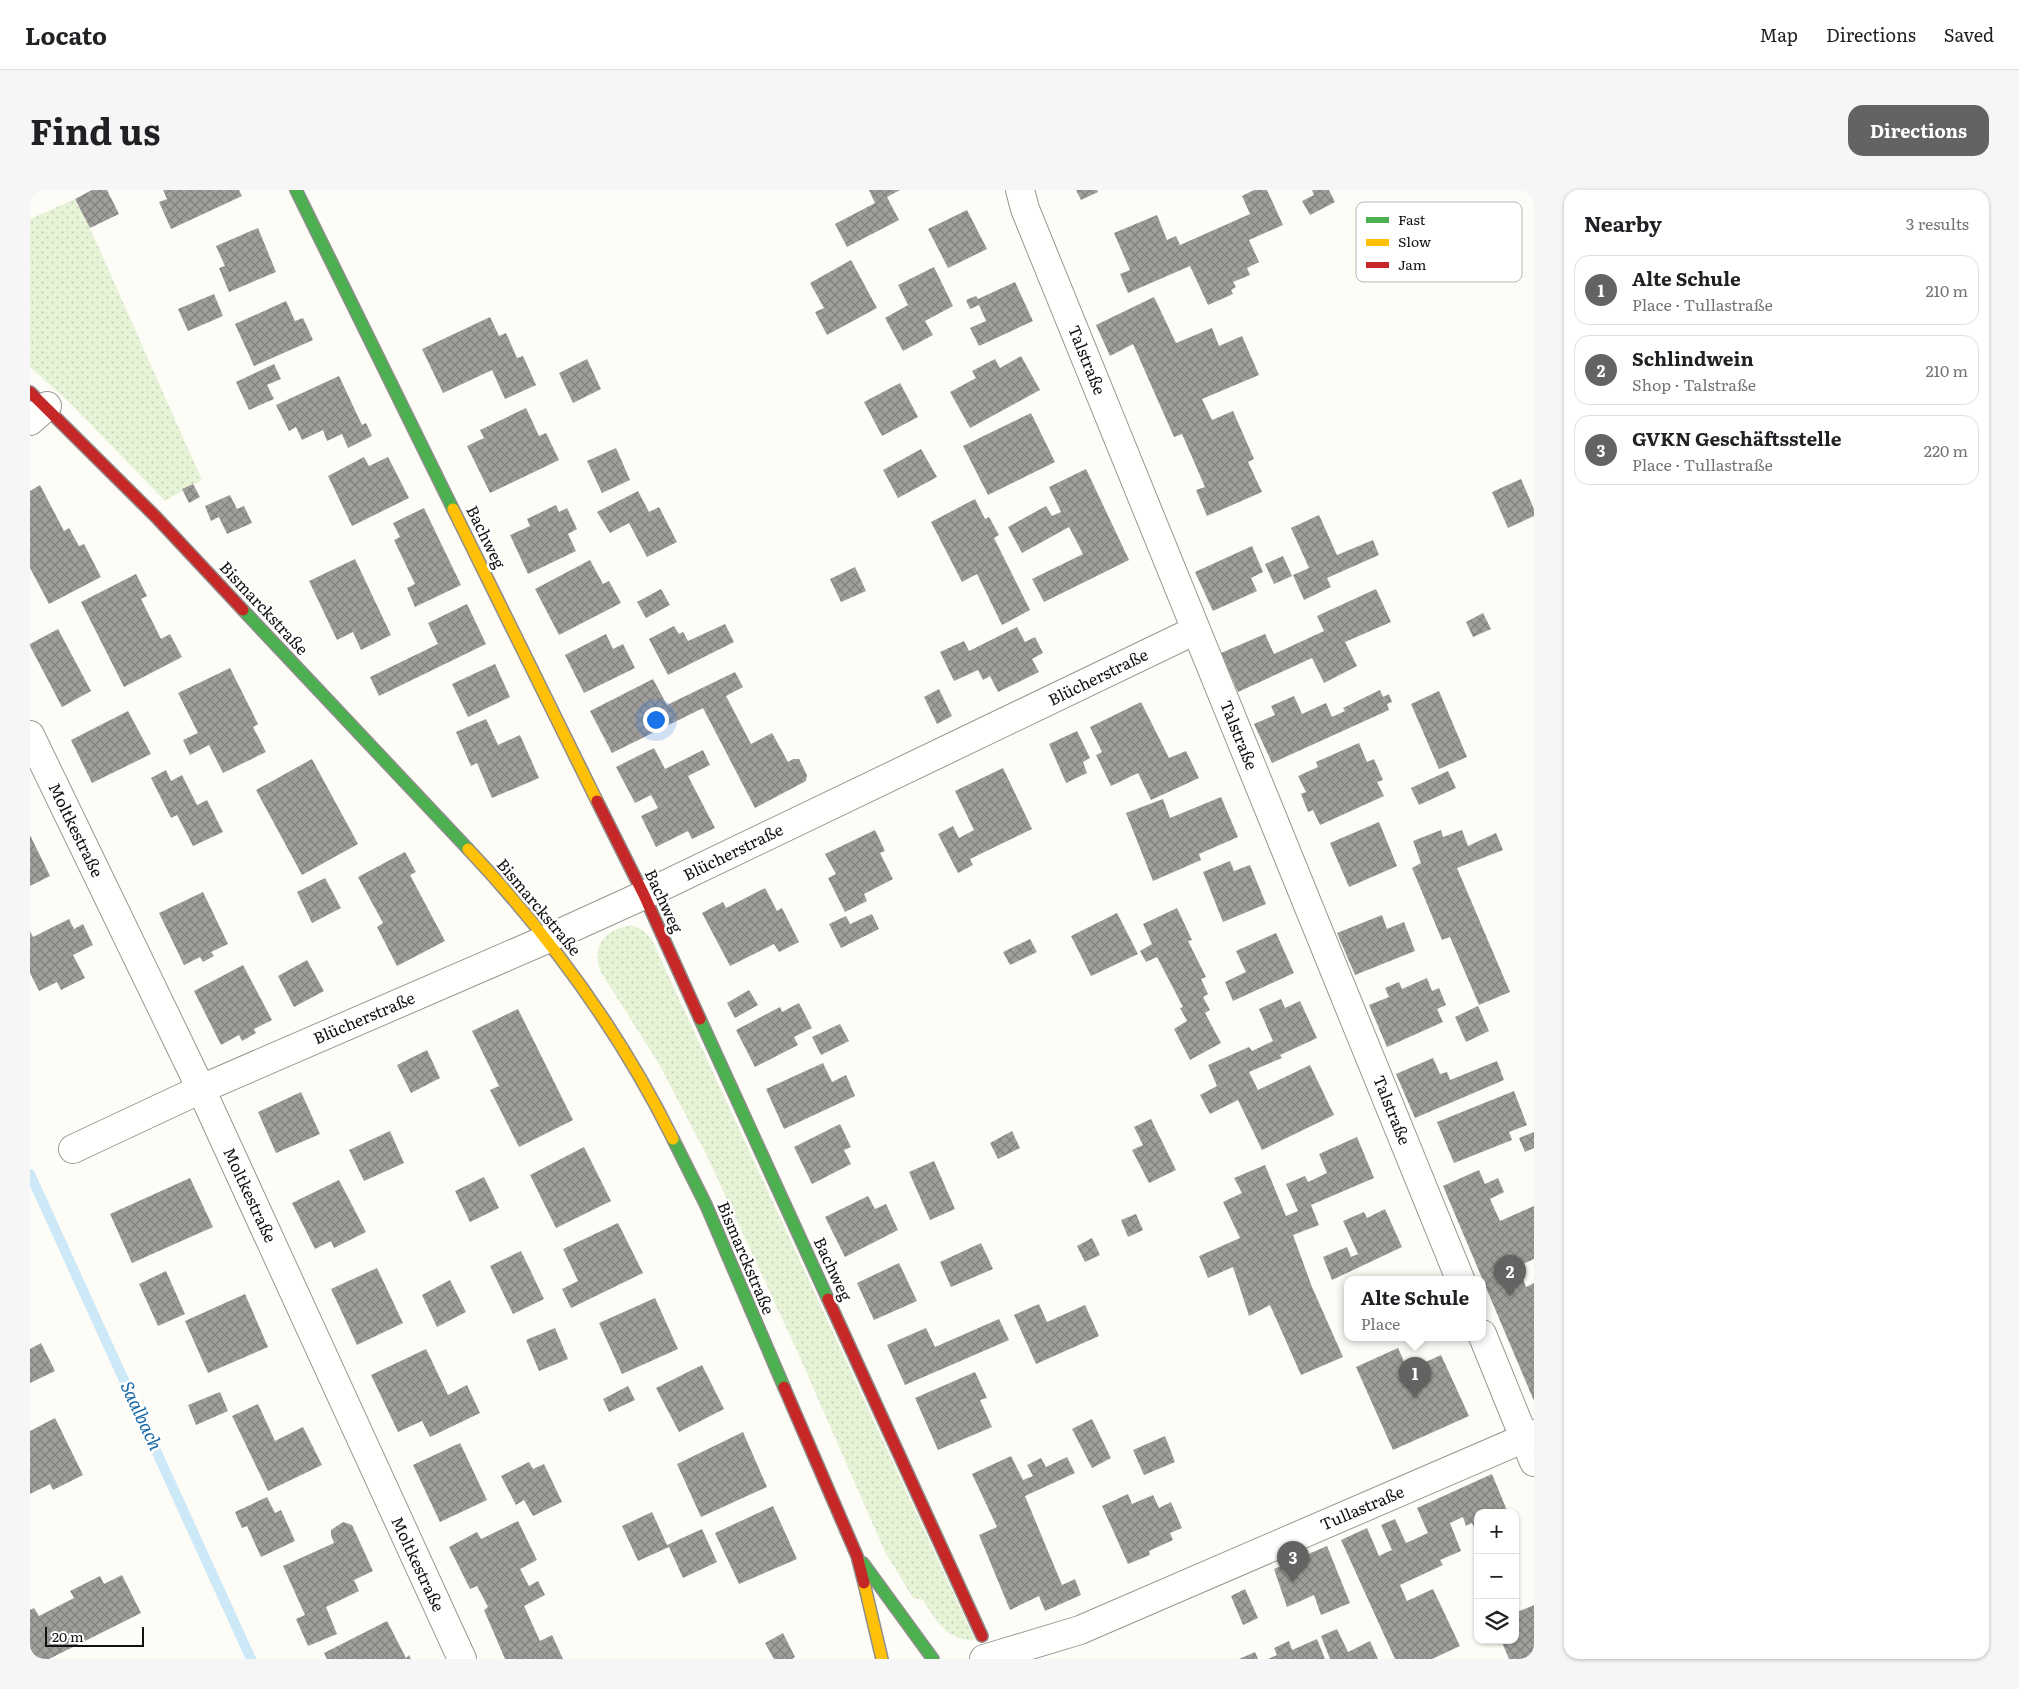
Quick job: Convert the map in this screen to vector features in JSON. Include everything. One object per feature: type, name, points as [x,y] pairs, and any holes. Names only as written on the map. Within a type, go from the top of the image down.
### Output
[{"type":"street","name":"Bachweg","points":[[296,190],[644,895],[983,1647]]},
{"type":"street","name":"Talstraße","points":[[1020,190],[1025,209],[1459,1276]]},
{"type":"street","name":"Bismarckstraße","points":[[36,406],[155,516],[500,883],[547,939],[598,1008],[655,1102],[706,1205],[857,1556],[882,1659]]},
{"type":"street","name":"Blücherstraße","points":[[73,1148],[201,1088],[547,939],[644,895],[1196,630]]},
{"type":"street","name":"Moltkestraße","points":[[30,735],[201,1088],[462,1659]]},
{"type":"street","points":[[1485,1341],[1531,1444]]},
{"type":"street","name":"Tullastraße","points":[[983,1647],[1080,1630],[1531,1444]]},
{"type":"street","name":"Bismarckstraße","points":[[857,1556],[933,1659]]},
{"type":"street","name":"Tullastraße","points":[[1048,1659],[1080,1630]]},
{"type":"green space","points":[[75,199],[90,228],[202,480],[165,501],[67,400],[30,367],[30,219]]},
{"type":"green space","points":[[632,925],[642,930],[651,938],[975,1640],[957,1637],[944,1629],[923,1600],[913,1598],[885,1552],[798,1353],[707,1156],[659,1064],[600,971],[598,953],[599,945],[603,939],[614,930]]},
{"type":"building","points":[[92,190],[107,190],[119,214],[90,228],[75,199]]},
{"type":"building","points":[[163,190],[239,190],[242,196],[171,229],[159,202],[167,199]]},
{"type":"building","points":[[869,190],[900,190],[887,197],[899,220],[847,247],[835,224],[875,203]]},
{"type":"building","points":[[1076,190],[1097,190],[1098,192],[1081,200]]},
{"type":"building","points":[[1254,190],[1267,190],[1283,225],[1249,240],[1259,262],[1247,268],[1250,275],[1233,282],[1236,287],[1231,290],[1233,294],[1208,305],[1190,266],[1128,293],[1120,274],[1130,270],[1114,233],[1157,215],[1167,240],[1176,236],[1180,245],[1250,214],[1242,196]]},
{"type":"building","points":[[1312,190],[1329,190],[1335,202],[1310,215],[1302,201],[1314,195]]},
{"type":"building","points":[[967,210],[987,249],[948,268],[928,229]]},
{"type":"building","points":[[258,228],[276,272],[229,292],[219,268],[225,266],[216,246]]},
{"type":"building","points":[[851,260],[877,308],[827,335],[815,312],[824,308],[810,283]]},
{"type":"building","points":[[934,267],[953,306],[925,321],[933,335],[903,351],[885,318],[908,305],[898,285]]},
{"type":"building","points":[[1015,282],[1033,321],[979,346],[970,328],[986,321],[979,305],[970,309],[966,300],[976,296],[978,299]]},
{"type":"building","points":[[214,294],[223,316],[188,331],[178,309]]},
{"type":"building","points":[[1154,297],[1176,343],[1212,328],[1219,346],[1242,336],[1259,375],[1202,399],[1212,420],[1233,411],[1254,459],[1248,462],[1262,492],[1207,516],[1196,490],[1205,487],[1182,434],[1174,437],[1133,344],[1110,356],[1096,325]]},
{"type":"building","points":[[286,301],[295,321],[303,318],[313,340],[254,366],[235,324]]},
{"type":"building","points":[[490,317],[499,336],[506,333],[517,358],[523,356],[536,385],[505,399],[492,370],[443,393],[422,349]]},
{"type":"building","points":[[1021,356],[1040,390],[970,428],[950,392],[976,378],[972,371],[995,359],[1000,368]]},
{"type":"building","points":[[587,359],[601,389],[573,403],[559,373]]},
{"type":"building","points":[[274,364],[281,379],[267,385],[274,399],[249,410],[236,382]]},
{"type":"building","points":[[339,376],[362,425],[366,423],[372,436],[348,448],[342,434],[327,441],[323,430],[302,440],[296,427],[289,431],[276,405]]},
{"type":"building","points":[[900,383],[918,417],[882,436],[864,402]]},
{"type":"building","points":[[526,408],[539,436],[546,433],[559,460],[490,493],[467,446],[484,438],[480,430]]},
{"type":"building","points":[[1031,413],[1055,462],[988,495],[963,446]]},
{"type":"building","points":[[616,448],[630,480],[602,493],[587,461]]},
{"type":"building","points":[[921,449],[937,477],[898,498],[883,470]]},
{"type":"building","points":[[364,457],[369,466],[388,457],[409,498],[352,526],[328,476]]},
{"type":"building","points":[[1086,469],[1129,560],[1044,602],[1032,579],[1083,554],[1069,527],[1022,553],[1008,527],[1046,506],[1052,516],[1061,512],[1049,487]]},
{"type":"building","points":[[1521,479],[1534,509],[1534,516],[1508,528],[1492,492]]},
{"type":"building","points":[[193,484],[200,497],[189,503],[182,489]]},
{"type":"building","points":[[40,485],[64,531],[69,528],[79,546],[84,544],[101,577],[49,604],[30,568],[30,491]]},
{"type":"building","points":[[638,491],[649,512],[659,507],[677,542],[647,557],[629,523],[610,533],[597,512]]},
{"type":"building","points":[[230,495],[237,509],[244,506],[252,523],[227,534],[219,517],[211,521],[205,506]]},
{"type":"building","points":[[975,499],[985,519],[989,517],[999,535],[994,538],[1030,610],[1002,625],[977,574],[962,582],[931,522]]},
{"type":"building","points":[[556,505],[559,512],[567,508],[577,529],[568,534],[576,551],[528,574],[510,535],[530,526],[527,519]]},
{"type":"building","points":[[424,508],[461,585],[415,607],[407,588],[415,584],[394,540],[400,537],[393,523]]},
{"type":"building","points":[[1319,515],[1337,555],[1373,540],[1379,555],[1327,578],[1331,587],[1304,600],[1293,575],[1309,568],[1291,528]]},
{"type":"building","points":[[1252,546],[1263,572],[1251,578],[1257,591],[1213,611],[1195,572]]},
{"type":"building","points":[[1283,556],[1292,576],[1274,584],[1265,564]]},
{"type":"building","points":[[355,559],[391,635],[361,650],[353,632],[337,640],[309,581]]},
{"type":"building","points":[[590,560],[603,584],[609,581],[621,603],[559,635],[535,589]]},
{"type":"building","points":[[855,567],[866,591],[841,602],[830,579]]},
{"type":"building","points":[[136,574],[147,596],[141,599],[161,639],[170,634],[182,657],[124,687],[81,602]]},
{"type":"building","points":[[661,589],[670,605],[646,618],[637,602]]},
{"type":"building","points":[[1376,589],[1391,622],[1345,642],[1357,666],[1324,683],[1312,658],[1238,692],[1221,653],[1265,634],[1274,654],[1324,631],[1317,616]]},
{"type":"building","points":[[467,604],[486,644],[379,696],[370,677],[438,644],[428,623]]},
{"type":"building","points":[[1483,613],[1491,629],[1473,637],[1466,622]]},
{"type":"building","points":[[725,624],[734,642],[668,675],[649,639],[674,626],[679,634],[683,632],[688,641]]},
{"type":"building","points":[[1017,627],[1025,642],[1035,637],[1043,653],[1032,659],[1039,672],[998,692],[990,676],[983,680],[978,670],[954,681],[940,652],[964,641],[969,651]]},
{"type":"building","points":[[58,629],[91,691],[62,707],[30,646],[30,644]]},
{"type":"building","points":[[606,634],[613,649],[623,644],[635,668],[584,693],[565,655]]},
{"type":"building","points":[[495,664],[510,697],[468,717],[452,684]]},
{"type":"building","points":[[230,668],[258,724],[253,727],[266,752],[223,773],[209,745],[190,755],[183,740],[198,733],[178,693]]},
{"type":"building","points":[[735,672],[743,687],[726,696],[751,744],[772,733],[788,762],[793,759],[799,759],[807,775],[806,781],[755,808],[703,708],[612,753],[590,711],[653,679],[667,705]]},
{"type":"building","points":[[939,689],[952,716],[937,724],[924,697]]},
{"type":"building","points":[[1380,690],[1383,697],[1389,694],[1392,702],[1387,704],[1389,710],[1272,763],[1254,724],[1275,715],[1271,706],[1294,696],[1302,714],[1326,703],[1332,717],[1345,711],[1343,708]]},
{"type":"building","points":[[1439,691],[1467,757],[1439,769],[1411,704]]},
{"type":"building","points":[[1141,702],[1169,758],[1186,751],[1199,778],[1151,800],[1138,773],[1111,786],[1096,755],[1102,752],[1090,727]]},
{"type":"building","points":[[128,711],[151,754],[92,783],[71,740]]},
{"type":"building","points":[[486,719],[498,745],[520,735],[539,778],[492,798],[477,763],[471,766],[456,732]]},
{"type":"building","points":[[1077,731],[1090,758],[1083,762],[1087,773],[1066,783],[1049,744]]},
{"type":"building","points":[[1359,743],[1367,762],[1374,759],[1383,780],[1377,782],[1384,796],[1320,825],[1313,810],[1308,812],[1301,794],[1306,792],[1298,776],[1318,767],[1316,762]]},
{"type":"building","points":[[654,748],[665,769],[703,750],[710,765],[688,776],[715,828],[692,839],[688,831],[656,847],[641,816],[658,808],[651,795],[635,803],[616,767]]},
{"type":"building","points":[[312,759],[358,844],[302,875],[256,790]]},
{"type":"building","points":[[1003,768],[1032,829],[970,859],[973,865],[958,873],[938,834],[953,826],[959,838],[974,830],[955,791]]},
{"type":"building","points":[[166,770],[171,781],[182,775],[197,805],[207,800],[223,832],[193,846],[177,815],[171,818],[151,778]]},
{"type":"building","points":[[1448,771],[1456,788],[1419,805],[1411,788]]},
{"type":"building","points":[[1221,797],[1238,837],[1199,854],[1201,860],[1153,881],[1126,813],[1163,799],[1170,818]]},
{"type":"building","points":[[1379,822],[1397,866],[1349,887],[1330,843]]},
{"type":"building","points":[[875,830],[885,851],[880,853],[893,879],[864,894],[867,901],[845,912],[828,878],[836,874],[825,854]]},
{"type":"building","points":[[1441,830],[1443,837],[1462,830],[1468,846],[1496,833],[1503,850],[1457,868],[1510,992],[1479,1005],[1450,937],[1442,940],[1412,868],[1421,863],[1413,841]]},
{"type":"building","points":[[30,835],[50,876],[30,886]]},
{"type":"building","points":[[405,852],[416,872],[410,875],[445,941],[397,966],[377,927],[383,923],[358,877]]},
{"type":"building","points":[[1230,861],[1234,871],[1250,865],[1266,904],[1223,922],[1203,872]]},
{"type":"building","points":[[325,878],[341,908],[312,923],[297,892]]},
{"type":"building","points":[[765,888],[777,911],[782,908],[799,942],[779,952],[774,944],[730,966],[702,913],[723,902],[726,908]]},
{"type":"building","points":[[203,892],[228,944],[211,952],[214,956],[203,962],[200,957],[184,965],[159,913]]},
{"type":"building","points":[[1177,908],[1192,940],[1188,941],[1206,977],[1201,979],[1208,994],[1203,997],[1210,1010],[1205,1013],[1221,1043],[1190,1060],[1174,1029],[1187,1021],[1180,1008],[1183,1007],[1157,957],[1146,962],[1140,951],[1152,944],[1143,924]]},
{"type":"building","points":[[1117,913],[1138,954],[1091,976],[1071,936]]},
{"type":"building","points":[[872,914],[879,929],[841,948],[829,924],[846,916],[850,924]]},
{"type":"building","points":[[1382,915],[1387,929],[1404,922],[1415,951],[1355,975],[1337,933]]},
{"type":"building","points":[[69,919],[74,929],[83,924],[93,945],[73,955],[85,978],[61,990],[57,982],[39,991],[30,973],[30,931],[33,937]]},
{"type":"building","points":[[1276,933],[1294,973],[1233,1001],[1225,982],[1246,972],[1236,951]]},
{"type":"building","points":[[1030,939],[1037,952],[1010,965],[1003,952]]},
{"type":"building","points":[[307,960],[324,991],[294,1007],[278,976]]},
{"type":"building","points":[[243,965],[272,1020],[254,1029],[256,1033],[242,1041],[239,1035],[221,1045],[194,991]]},
{"type":"building","points":[[1427,978],[1432,991],[1439,988],[1446,1005],[1437,1009],[1443,1022],[1387,1047],[1369,1005],[1389,997],[1385,988],[1399,982],[1402,989]]},
{"type":"building","points":[[749,990],[758,1005],[735,1018],[727,1003]]},
{"type":"building","points":[[1281,999],[1285,1008],[1300,1001],[1317,1038],[1280,1055],[1282,1058],[1249,1072],[1258,1090],[1310,1065],[1334,1115],[1262,1150],[1238,1100],[1210,1114],[1200,1095],[1217,1086],[1208,1065],[1249,1047],[1252,1051],[1273,1041],[1259,1009]]},
{"type":"building","points":[[799,1003],[812,1028],[794,1037],[798,1045],[755,1067],[736,1030],[780,1007],[782,1012]]},
{"type":"building","points":[[1478,1006],[1489,1031],[1466,1042],[1455,1017]]},
{"type":"building","points":[[518,1009],[573,1120],[519,1147],[490,1090],[499,1086],[472,1031]]},
{"type":"building","points":[[840,1024],[849,1041],[821,1055],[812,1037]]},
{"type":"building","points":[[427,1050],[440,1078],[411,1093],[397,1065]]},
{"type":"building","points":[[1433,1058],[1440,1074],[1447,1072],[1450,1080],[1497,1061],[1504,1080],[1415,1118],[1396,1074]]},
{"type":"building","points":[[823,1063],[832,1082],[846,1075],[855,1096],[784,1129],[766,1089]]},
{"type":"building","points":[[1514,1091],[1527,1125],[1509,1132],[1512,1140],[1454,1163],[1437,1122]]},
{"type":"building","points":[[301,1092],[320,1134],[276,1153],[258,1112]]},
{"type":"building","points":[[1151,1119],[1176,1170],[1149,1183],[1132,1150],[1143,1145],[1134,1127]]},
{"type":"building","points":[[840,1124],[851,1147],[844,1150],[851,1164],[812,1184],[794,1147]]},
{"type":"building","points":[[390,1131],[404,1163],[364,1181],[349,1150]]},
{"type":"building","points":[[1012,1131],[1020,1148],[998,1159],[990,1143]]},
{"type":"building","points":[[1534,1132],[1534,1148],[1525,1152],[1519,1138]]},
{"type":"building","points":[[1357,1137],[1374,1178],[1311,1205],[1319,1225],[1293,1235],[1312,1287],[1343,1357],[1301,1375],[1270,1305],[1249,1316],[1233,1267],[1208,1278],[1199,1256],[1240,1238],[1223,1202],[1242,1193],[1234,1178],[1265,1165],[1286,1216],[1298,1211],[1286,1184],[1305,1176],[1308,1182],[1327,1173],[1319,1154]]},
{"type":"building","points":[[584,1147],[611,1201],[556,1228],[530,1175]]},
{"type":"building","points":[[934,1161],[955,1209],[930,1220],[909,1172]]},
{"type":"building","points":[[1479,1170],[1485,1184],[1498,1178],[1504,1192],[1490,1199],[1500,1221],[1534,1206],[1534,1259],[1518,1266],[1526,1287],[1534,1283],[1534,1401],[1486,1288],[1486,1276],[1481,1276],[1443,1186]]},
{"type":"building","points":[[484,1177],[499,1208],[470,1222],[455,1191]]},
{"type":"building","points":[[190,1178],[213,1227],[132,1263],[110,1214]]},
{"type":"building","points":[[339,1180],[366,1232],[334,1248],[331,1241],[315,1249],[292,1203]]},
{"type":"building","points":[[868,1196],[875,1209],[886,1204],[898,1230],[845,1257],[825,1217]]},
{"type":"building","points":[[1385,1209],[1402,1247],[1332,1280],[1323,1257],[1347,1247],[1351,1257],[1358,1254],[1343,1221],[1364,1212],[1367,1218]]},
{"type":"building","points":[[1136,1214],[1143,1230],[1128,1237],[1121,1220]]},
{"type":"building","points":[[618,1223],[643,1273],[571,1308],[562,1289],[578,1281],[563,1249]]},
{"type":"building","points":[[1092,1238],[1100,1255],[1085,1262],[1077,1246]]},
{"type":"building","points":[[981,1243],[993,1269],[951,1287],[940,1262]]},
{"type":"building","points":[[521,1251],[544,1299],[513,1314],[490,1266]]},
{"type":"building","points":[[899,1263],[917,1301],[874,1320],[857,1283]]},
{"type":"building","points":[[377,1268],[403,1323],[357,1345],[331,1289]]},
{"type":"building","points":[[166,1271],[185,1314],[158,1326],[139,1284]]},
{"type":"building","points":[[450,1280],[466,1312],[437,1327],[422,1295]]},
{"type":"building","points":[[245,1294],[268,1347],[208,1373],[185,1321]]},
{"type":"building","points":[[655,1298],[678,1349],[622,1374],[599,1323]]},
{"type":"building","points":[[1039,1304],[1047,1322],[1085,1305],[1099,1336],[1036,1364],[1014,1315]]},
{"type":"building","points":[[999,1319],[1009,1340],[905,1385],[887,1345],[926,1328],[935,1347]]},
{"type":"building","points":[[555,1328],[568,1359],[539,1371],[526,1340]]},
{"type":"building","points":[[41,1343],[55,1371],[30,1383],[30,1349]]},
{"type":"building","points":[[1398,1348],[1408,1370],[1441,1355],[1469,1416],[1393,1450],[1356,1367]]},
{"type":"building","points":[[426,1349],[448,1395],[467,1385],[480,1413],[430,1437],[422,1421],[398,1432],[371,1375]]},
{"type":"building","points":[[702,1365],[724,1409],[679,1432],[656,1388]]},
{"type":"building","points":[[975,1372],[987,1398],[980,1400],[992,1427],[938,1450],[915,1398]]},
{"type":"building","points":[[628,1386],[635,1400],[609,1412],[603,1399]]},
{"type":"building","points":[[220,1392],[228,1411],[196,1425],[188,1405]]},
{"type":"building","points":[[258,1404],[275,1441],[303,1427],[322,1465],[268,1491],[232,1416]]},
{"type":"building","points":[[55,1418],[83,1475],[53,1490],[50,1484],[30,1494],[30,1431]]},
{"type":"building","points":[[1092,1419],[1111,1458],[1092,1468],[1072,1429]]},
{"type":"building","points":[[743,1432],[767,1487],[701,1517],[677,1464]]},
{"type":"building","points":[[1165,1436],[1175,1462],[1144,1475],[1133,1450]]},
{"type":"building","points":[[460,1443],[487,1500],[440,1522],[413,1465]]},
{"type":"building","points":[[1011,1456],[1023,1480],[1033,1476],[1027,1465],[1041,1458],[1046,1467],[1067,1457],[1075,1473],[1025,1496],[1062,1585],[1075,1579],[1081,1595],[1045,1611],[1039,1596],[1010,1610],[979,1535],[997,1527],[972,1474]]},
{"type":"building","points":[[529,1462],[533,1469],[544,1464],[562,1502],[533,1516],[524,1500],[516,1505],[501,1476]]},
{"type":"building","points":[[1492,1474],[1506,1509],[1474,1509],[1474,1527],[1472,1523],[1466,1526],[1463,1517],[1450,1523],[1461,1551],[1440,1560],[1443,1565],[1400,1585],[1407,1601],[1433,1589],[1460,1646],[1432,1659],[1395,1659],[1341,1540],[1367,1528],[1379,1556],[1392,1550],[1381,1525],[1395,1519],[1406,1543],[1428,1533],[1417,1508]]},
{"type":"building","points":[[1128,1494],[1132,1504],[1153,1495],[1159,1508],[1171,1502],[1182,1528],[1170,1533],[1173,1540],[1149,1551],[1150,1555],[1128,1564],[1102,1506]]},
{"type":"building","points":[[267,1497],[275,1513],[281,1510],[295,1541],[261,1557],[247,1526],[242,1528],[235,1512]]},
{"type":"building","points":[[773,1506],[797,1559],[739,1584],[715,1533]]},
{"type":"building","points":[[652,1512],[667,1545],[702,1529],[717,1562],[683,1578],[669,1547],[638,1561],[622,1526]]},
{"type":"building","points":[[518,1521],[537,1560],[520,1569],[529,1586],[538,1581],[545,1595],[524,1606],[540,1641],[552,1635],[563,1659],[505,1659],[484,1610],[488,1607],[477,1586],[470,1589],[449,1547],[477,1532],[481,1539]]},
{"type":"building","points":[[343,1522],[352,1525],[373,1571],[354,1580],[359,1591],[326,1607],[337,1634],[308,1646],[296,1619],[305,1615],[283,1566],[334,1543],[331,1530]]},
{"type":"building","points":[[1327,1546],[1350,1603],[1321,1615],[1314,1595],[1287,1607],[1274,1569]]},
{"type":"building","points":[[122,1575],[141,1613],[49,1659],[30,1659],[30,1610],[34,1608],[39,1616],[74,1598],[70,1591],[100,1576],[104,1584]]},
{"type":"building","points":[[1245,1589],[1258,1618],[1243,1625],[1231,1596]]},
{"type":"building","points":[[1534,1605],[1534,1659],[1509,1659],[1503,1644],[1519,1644],[1519,1611]]},
{"type":"building","points":[[387,1621],[406,1658],[409,1655],[411,1659],[327,1659],[324,1653]]},
{"type":"building","points":[[1337,1629],[1348,1652],[1370,1641],[1378,1659],[1330,1659],[1321,1636]]},
{"type":"building","points":[[783,1633],[795,1657],[792,1659],[774,1659],[765,1643]]},
{"type":"building","points":[[1317,1639],[1325,1659],[1268,1659],[1277,1655],[1274,1648],[1289,1641],[1292,1650]]},
{"type":"building","points":[[1255,1652],[1258,1659],[1239,1659]]},
{"type":"waterway","name":"Saalbach","points":[[30,1174],[251,1659]]},
{"type":"traffic: fast","points":[[296,190],[453,509]]},
{"type":"traffic: fast","points":[[243,610],[468,849]]},
{"type":"traffic: fast","points":[[700,1019],[828,1299]]},
{"type":"traffic: fast","points":[[673,1139],[706,1205],[784,1387]]},
{"type":"traffic: fast","points":[[863,1563],[933,1659]]},
{"type":"traffic: slow","points":[[453,509],[597,801]]},
{"type":"traffic: slow","points":[[468,849],[527,916],[581,986],[630,1061],[673,1139]]},
{"type":"traffic: slow","points":[[864,1583],[882,1659]]},
{"type":"traffic: jam","points":[[30,392],[155,516],[243,610]]},
{"type":"traffic: jam","points":[[597,801],[644,895],[700,1019]]},
{"type":"traffic: jam","points":[[828,1299],[982,1636]]},
{"type":"traffic: jam","points":[[784,1387],[857,1556],[864,1583]]},
{"type":"place","name":"Schlindwein","points":[[1510,1296]]},
{"type":"place","name":"Alte Schule","points":[[1415,1398]]},
{"type":"place","name":"GVKN Geschäftsstelle","points":[[1293,1582]]}]
